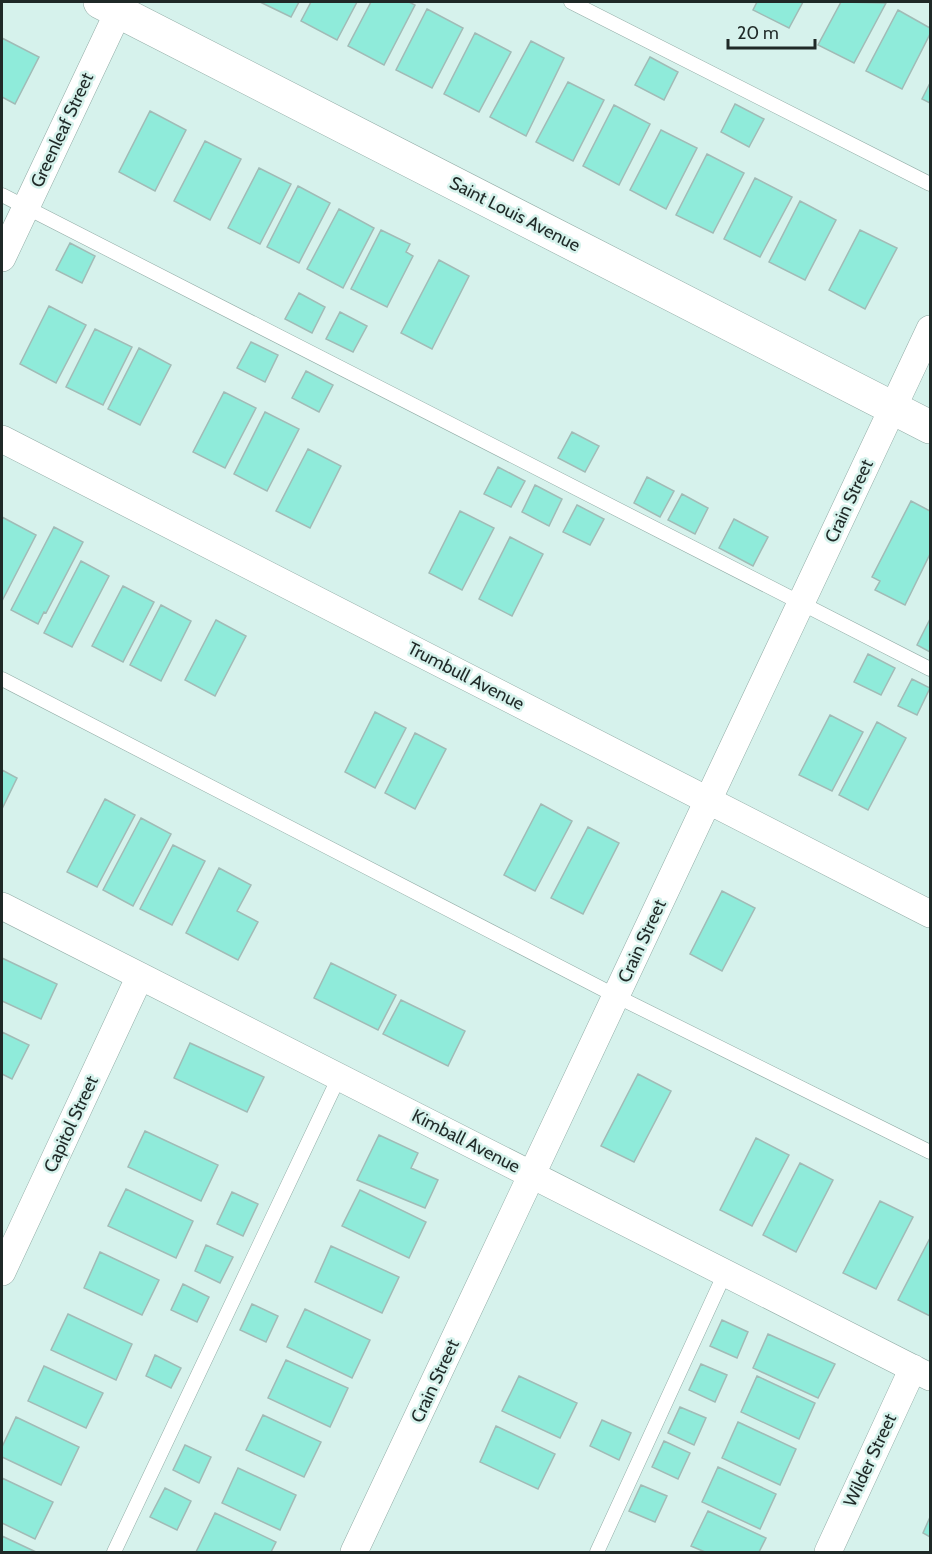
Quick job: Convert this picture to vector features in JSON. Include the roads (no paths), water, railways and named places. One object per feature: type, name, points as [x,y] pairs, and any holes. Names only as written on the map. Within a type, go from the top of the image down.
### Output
[{"type":"street","name":"Greenleaf Street","points":[[2,258],[114,5]]},
{"type":"street","name":"Saint Louis Avenue","points":[[114,5],[930,427]]},
{"type":"street","name":"Crain Street","points":[[354,1552],[930,329]]},
{"type":"street","name":"Trumbull Avenue","points":[[2,438],[930,914]]},
{"type":"street","name":"Kimball Avenue","points":[[2,906],[922,1373]]},
{"type":"street","name":"Capitol Street","points":[[2,1272],[140,976]]},
{"type":"street","name":"Wilder Street","points":[[828,1552],[922,1373]]},
{"type":"lane","points":[[571,2],[930,184]]},
{"type":"lane","points":[[2,195],[930,669]]},
{"type":"lane","points":[[2,679],[616,996],[930,1152]]},
{"type":"lane","points":[[114,1552],[339,1077]]},
{"type":"lane","points":[[597,1552],[725,1273]]}]
